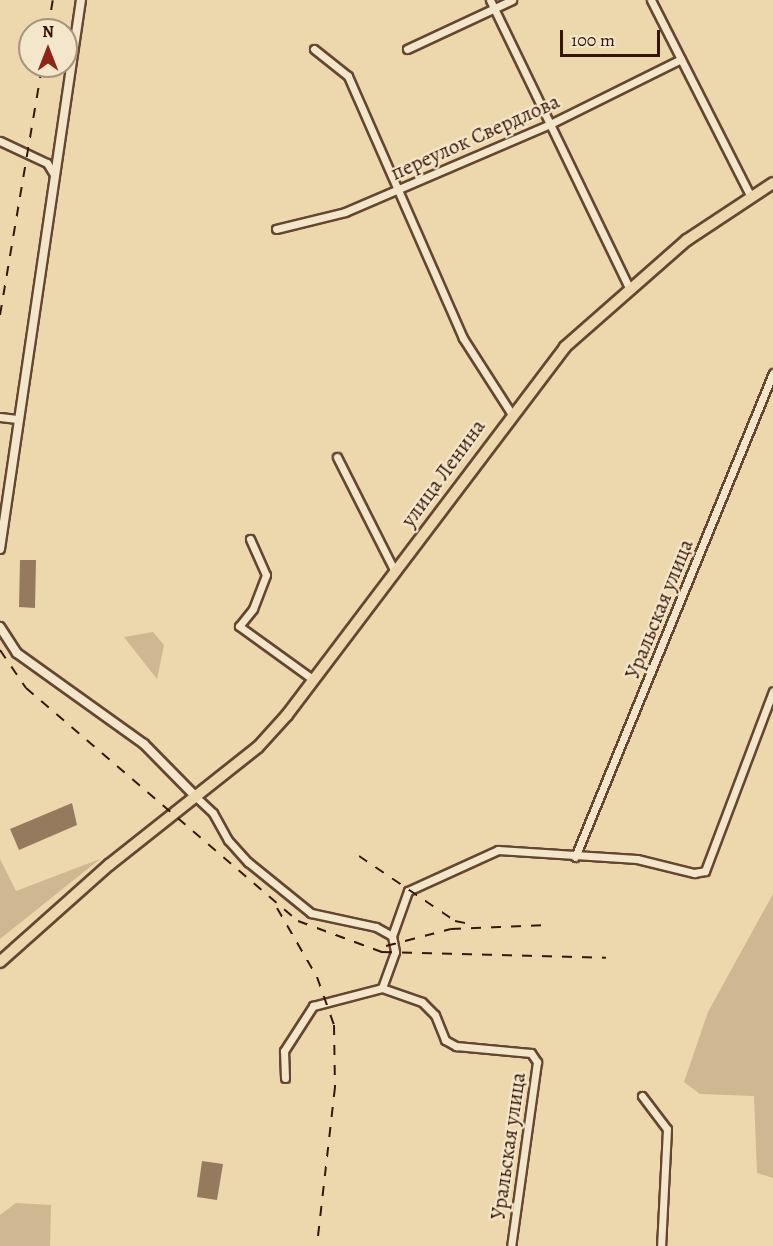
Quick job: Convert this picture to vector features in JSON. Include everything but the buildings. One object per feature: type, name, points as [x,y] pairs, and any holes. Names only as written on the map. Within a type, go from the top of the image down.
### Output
[{"type":"main road","name":"улица Ленина","points":[[0,962],[173,815],[258,747],[314,680],[511,413],[565,347],[630,287],[750,195],[773,183]]},
{"type":"street","points":[[0,549],[53,173],[81,0]]},
{"type":"street","points":[[490,0],[630,287]]},
{"type":"street","points":[[407,49],[512,0]]},
{"type":"street","points":[[651,0],[750,195]]},
{"type":"street","points":[[314,49],[348,76],[463,338],[511,413]]},
{"type":"street","name":"переулок Свердлова","points":[[276,229],[345,212],[550,124],[681,59]]},
{"type":"street","points":[[0,141],[46,163],[53,173]]},
{"type":"street","name":"Уральская улица","points":[[575,857],[773,373]]},
{"type":"street","points":[[0,417],[17,419]]},
{"type":"street","points":[[337,457],[395,572]]},
{"type":"street","points":[[250,539],[266,575],[253,609],[239,626],[314,680]]},
{"type":"street","points":[[0,627],[17,653],[144,744],[213,813],[228,840],[248,862],[311,913],[376,927],[392,936]]},
{"type":"street","points":[[285,1078],[284,1051],[313,1006],[382,988],[395,952],[392,936],[408,891],[484,854],[498,850],[637,860],[694,873],[705,871],[773,691]]},
{"type":"street","name":"Уральская улица","points":[[382,988],[422,1002],[435,1016],[445,1040],[456,1046],[531,1053],[537,1062],[511,1246]]},
{"type":"street","points":[[642,1096],[667,1129],[662,1246]]},
{"type":"shaded area","points":[[153,632],[164,645],[157,679],[124,637]]},
{"type":"shaded area","points":[[0,859],[16,891],[100,859],[0,939]]},
{"type":"shaded area","points":[[773,894],[773,1178],[757,1173],[754,1096],[700,1094],[684,1082],[708,1012]]},
{"type":"shaded area","points":[[16,1203],[51,1205],[50,1246],[0,1246],[0,1215]]},
{"type":"railway","points":[[50,18],[53,0]]},
{"type":"railway","points":[[0,315],[40,78]]},
{"type":"railway","points":[[0,650],[26,688],[298,921],[382,952],[606,958]]},
{"type":"railway","points":[[359,856],[455,921],[470,924]]},
{"type":"railway","points":[[277,908],[317,977],[334,1025],[335,1087],[317,1246]]},
{"type":"railway","points":[[386,946],[451,929],[548,925]]}]
